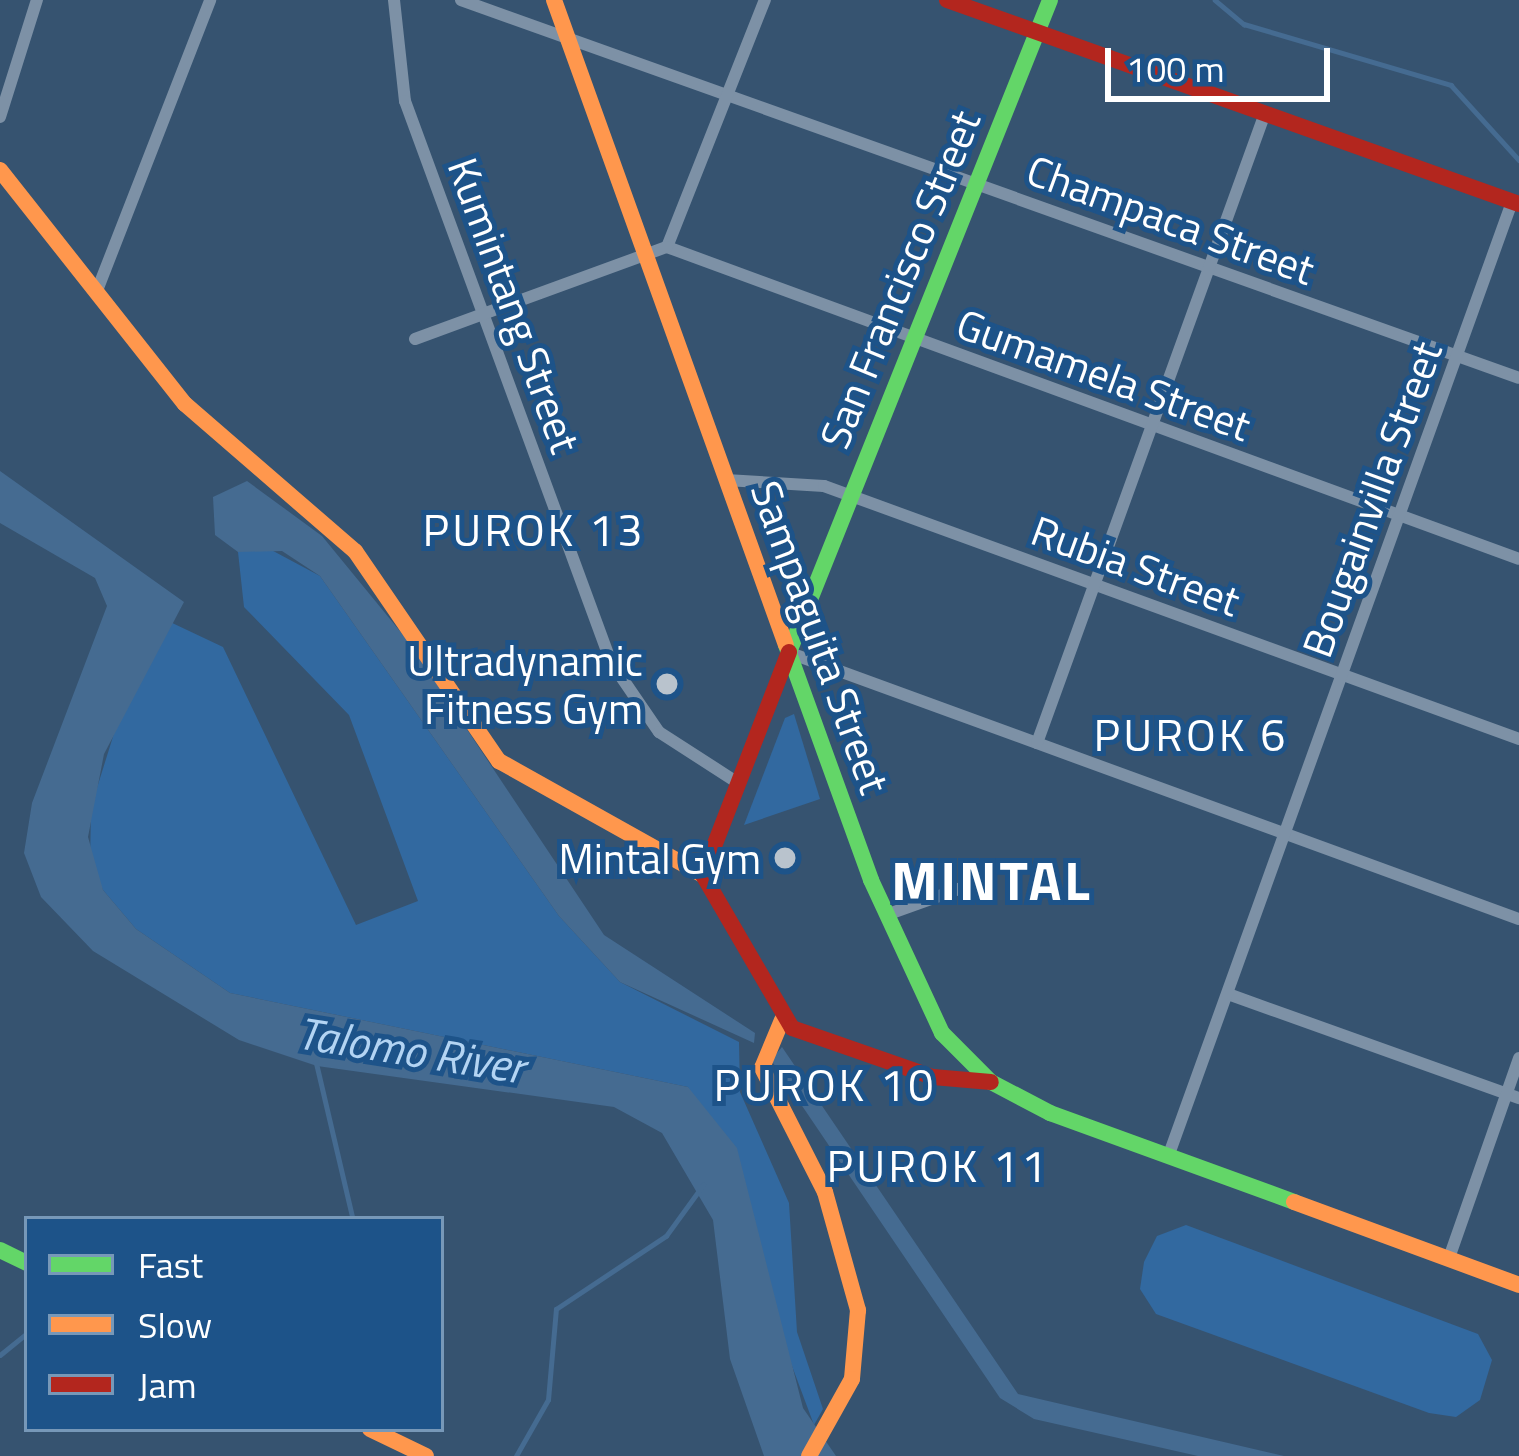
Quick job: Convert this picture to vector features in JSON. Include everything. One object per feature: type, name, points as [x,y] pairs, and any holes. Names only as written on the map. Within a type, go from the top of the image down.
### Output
[{"type":"main road","name":"Sampaguita Street","points":[[554,0],[885,916],[941,1033],[992,1082],[1168,1157],[1519,1285]]},
{"type":"main road","points":[[947,0],[1516,203]]},
{"type":"main road","name":"San Francisco Street","points":[[703,875],[1050,0]]},
{"type":"main road","points":[[0,170],[98,288],[185,404],[356,551],[499,761],[703,875],[782,1020],[857,1054],[992,1082]]},
{"type":"main road","points":[[782,1020],[762,1068],[825,1192],[859,1310],[852,1379],[809,1456]]},
{"type":"main road","points":[[376,1432],[426,1456]]},
{"type":"street","points":[[0,117],[38,0]]},
{"type":"street","points":[[98,288],[210,0]]},
{"type":"street","name":"Kumintang Street","points":[[394,0],[393,63],[611,662],[659,732],[738,783]]},
{"type":"street","name":"Champaca Street","points":[[461,0],[1519,378]]},
{"type":"street","points":[[415,339],[667,247],[764,0]]},
{"type":"street","points":[[1037,743],[1265,113]]},
{"type":"street","name":"Bougainvilla Street","points":[[1168,1157],[1516,203]]},
{"type":"street","name":"Gumamela Street","points":[[667,247],[1519,559]]},
{"type":"street","name":"Rubia Street","points":[[725,480],[797,480],[850,495],[1519,739]]},
{"type":"street","points":[[789,652],[1519,919]]},
{"type":"street","points":[[885,916],[970,885]]},
{"type":"street","points":[[1228,994],[1512,1096]]},
{"type":"street","points":[[1449,1258],[1512,1096],[1519,1058]]},
{"type":"shaded area","points":[[262,545],[320,576],[559,916],[620,982],[739,1042],[740,1092],[789,1203],[797,1332],[823,1409],[814,1425],[688,1087],[230,993],[136,929],[103,890],[90,866],[91,807],[121,711],[168,621],[223,647],[356,925],[418,901],[349,715],[244,607],[238,552]]},
{"type":"shaded area","points":[[794,714],[820,799],[744,825],[785,718]]},
{"type":"shaded area","points":[[1186,1225],[1478,1334],[1492,1360],[1480,1400],[1456,1417],[1429,1413],[1156,1314],[1140,1289],[1144,1262],[1157,1236]]},
{"type":"water","name":"Talomo River","points":[[0,471],[184,602],[104,754],[88,837],[103,890],[136,929],[230,993],[688,1087],[737,1148],[803,1408],[836,1456],[764,1456],[730,1359],[713,1220],[662,1133],[614,1107],[317,1066],[239,1040],[93,951],[41,897],[24,853],[32,803],[107,606],[95,578],[0,523]]},
{"type":"water","points":[[247,481],[322,536],[408,641],[604,935],[755,1033],[754,1043],[620,982],[559,916],[320,576],[282,551],[238,552],[215,535],[213,497]]},
{"type":"water","points":[[782,1047],[1018,1394],[1284,1456],[1198,1456],[1034,1419],[1000,1398],[771,1060]]},
{"type":"waterway","points":[[1215,0],[1244,24],[1451,85],[1519,160]]},
{"type":"waterway","name":"Talomo River","points":[[316,1061],[352,1216]]},
{"type":"waterway","points":[[516,1456],[548,1400],[556,1309],[666,1236],[703,1185]]},
{"type":"waterway","points":[[0,1355],[24,1335]]},
{"type":"traffic: fast","points":[[789,652],[1050,0]]},
{"type":"traffic: fast","points":[[786,645],[871,880],[942,1033],[991,1082],[1050,1113],[1294,1202]]},
{"type":"traffic: fast","points":[[0,1250],[24,1262]]},
{"type":"traffic: slow","points":[[554,0],[786,645]]},
{"type":"traffic: slow","points":[[0,170],[185,404],[355,551],[499,761],[703,875]]},
{"type":"traffic: slow","points":[[782,1020],[762,1068],[825,1192],[858,1310],[852,1379],[809,1456]]},
{"type":"traffic: slow","points":[[1294,1202],[1519,1285]]},
{"type":"traffic: slow","points":[[376,1432],[426,1456]]},
{"type":"traffic: jam","points":[[947,0],[1519,204]]},
{"type":"traffic: jam","points":[[789,652],[703,875],[792,1028],[933,1077],[991,1082]]},
{"type":"place","name":"Ultradynamic Fitness Gym","points":[[667,684]]},
{"type":"place","name":"Mintal Gym","points":[[785,858]]},
{"type":"district","name":"PUROK 13","points":[[534,530]]},
{"type":"district","name":"PUROK 6","points":[[1191,735]]},
{"type":"district","name":"MINTAL","points":[[992,880]]},
{"type":"district","name":"PUROK 10","points":[[825,1085]]},
{"type":"district","name":"PUROK 11","points":[[938,1166]]}]
